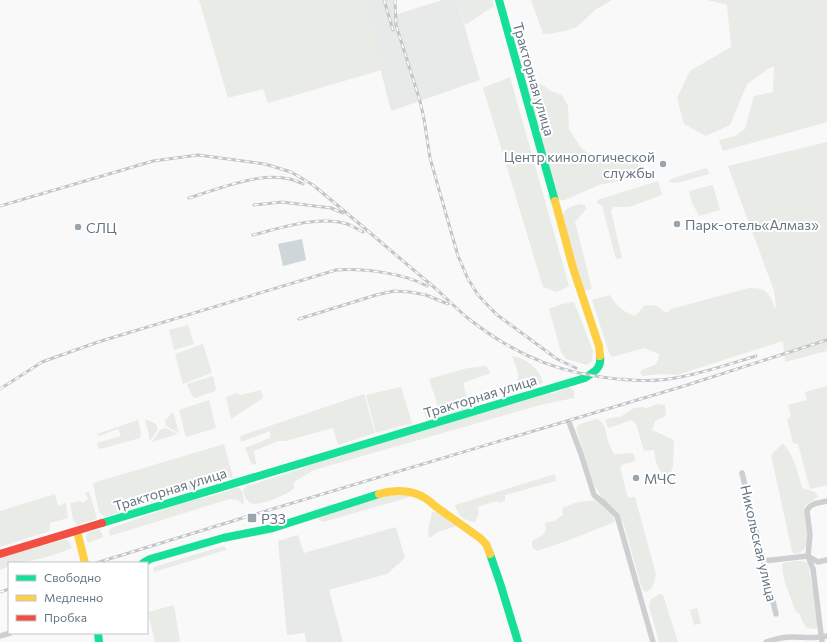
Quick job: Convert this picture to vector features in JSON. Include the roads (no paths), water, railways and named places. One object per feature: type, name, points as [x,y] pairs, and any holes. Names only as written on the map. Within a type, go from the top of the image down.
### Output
[{"type":"main road","name":"Тракторная улица","points":[[0,554],[586,378],[597,370],[601,362],[599,346],[573,268],[499,0]]},
{"type":"main road","points":[[145,562],[150,559],[223,538],[273,528],[383,493],[405,490],[410,491],[429,500],[486,544],[501,586],[518,642]]},
{"type":"main road","points":[[77,531],[85,562]]},
{"type":"street","points":[[569,422],[594,495],[617,516],[653,642]]},
{"type":"street","name":"Никольская улица","points":[[742,473],[776,614]]},
{"type":"street","points":[[766,642],[790,637],[823,638],[813,569],[808,556],[810,535],[807,511],[811,505],[827,501]]},
{"type":"street","points":[[763,561],[808,556],[818,562],[827,560]]},
{"type":"railway","points":[[384,0],[393,30]]},
{"type":"railway","points":[[395,0],[396,25],[420,101],[430,158],[458,256],[468,279],[478,295],[496,314],[557,359],[576,368]]},
{"type":"railway","points":[[0,206],[153,161],[198,155],[265,164],[291,172],[313,185],[434,287],[464,315],[506,345],[525,355],[563,369],[605,378],[628,380]]},
{"type":"railway","points":[[189,198],[231,184],[262,178],[276,177],[290,179],[303,184]]},
{"type":"railway","points":[[254,205],[282,202],[331,208],[343,213]]},
{"type":"railway","points":[[253,235],[314,221],[339,222],[350,225],[363,232]]},
{"type":"railway","points":[[0,389],[42,362],[98,342],[336,270],[383,272],[418,281],[427,286]]},
{"type":"railway","points":[[299,319],[376,295],[394,291],[426,295],[448,304]]},
{"type":"railway","points":[[99,562],[684,386],[827,340]]},
{"type":"railway","points":[[623,379],[640,381],[674,378],[707,371],[756,356]]},
{"type":"railway","points":[[0,592],[8,589]]},
{"type":"place","name":"Центр кинологической службы","points":[[663,164]]},
{"type":"place","name":"Парк-отель«Алмаз»","points":[[677,224]]},
{"type":"place","name":"СЛЦ","points":[[78,227]]},
{"type":"place","name":"МЧС","points":[[636,478]]},
{"type":"place","name":"РЗЗ","points":[[252,518]]}]
